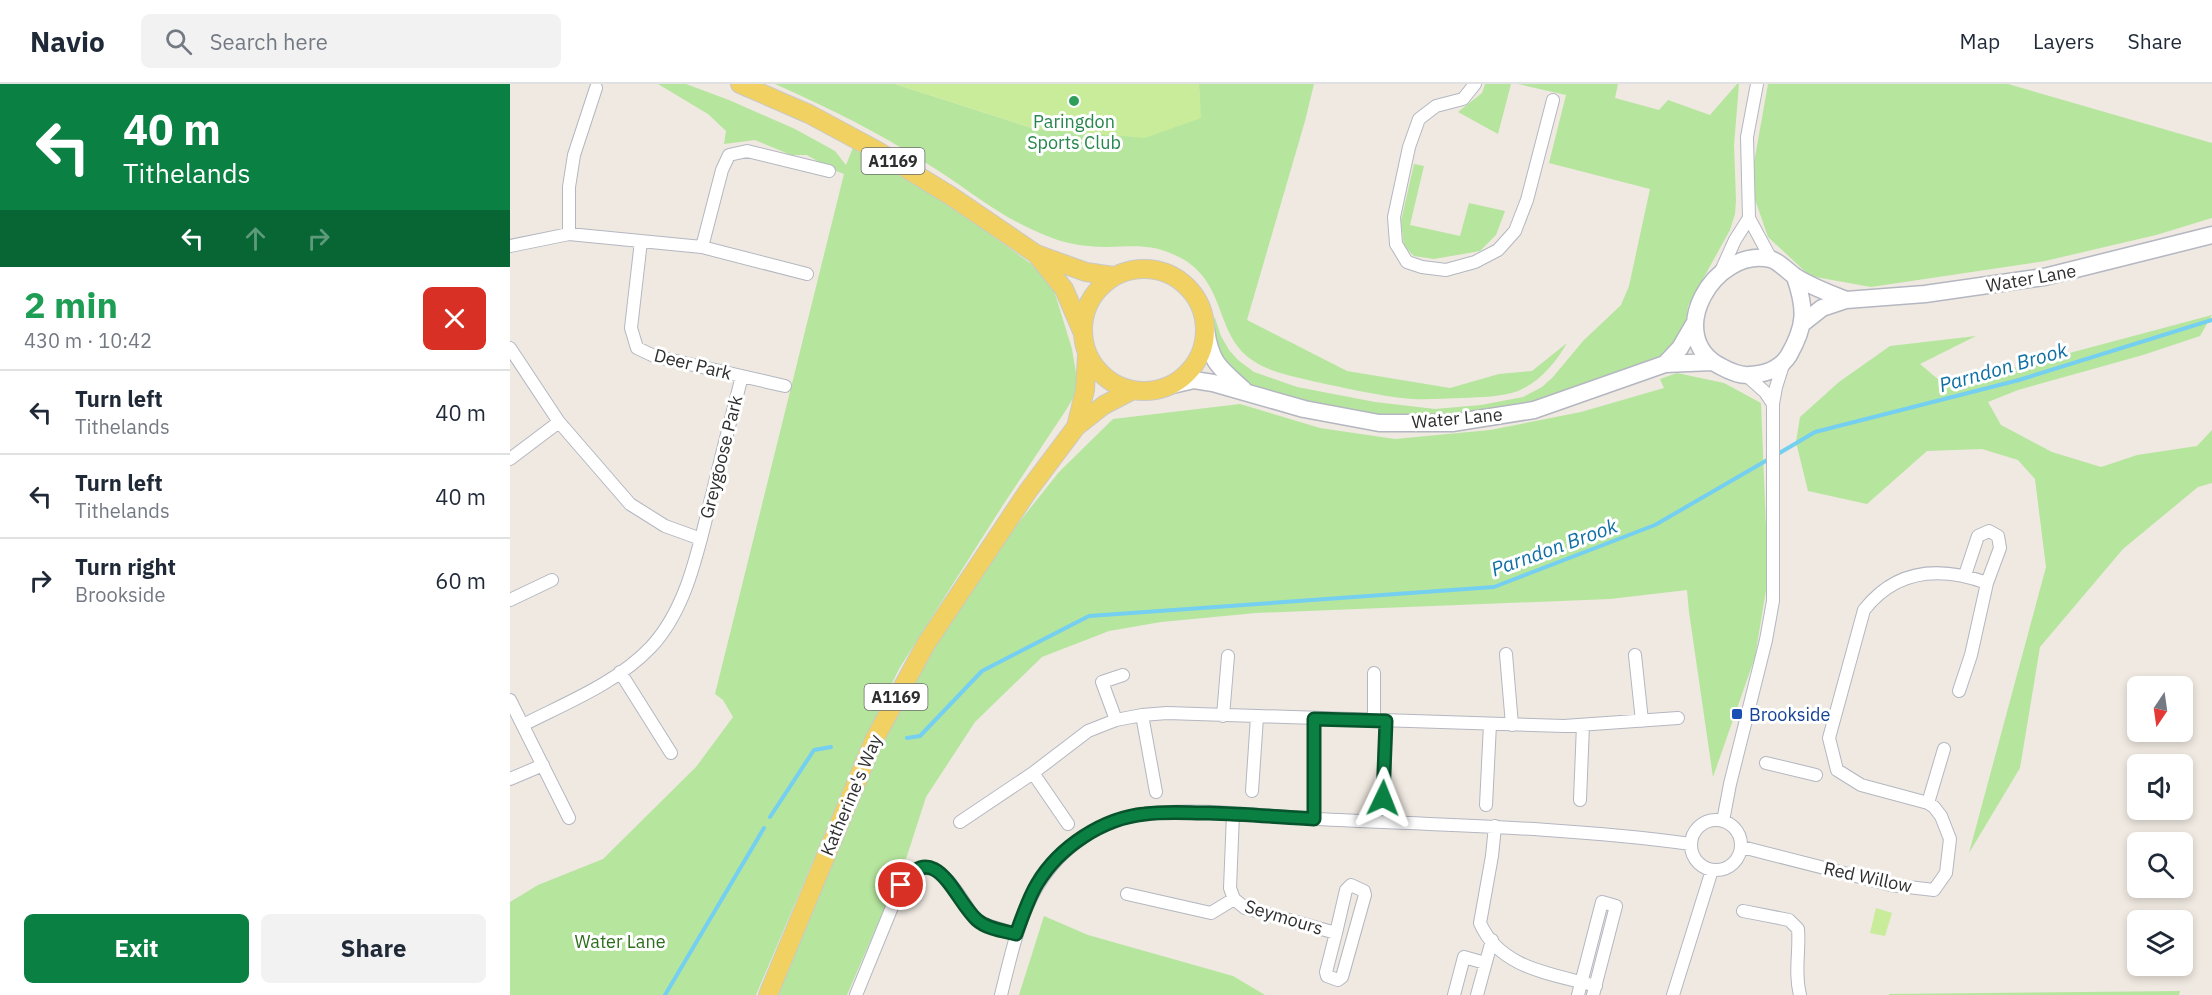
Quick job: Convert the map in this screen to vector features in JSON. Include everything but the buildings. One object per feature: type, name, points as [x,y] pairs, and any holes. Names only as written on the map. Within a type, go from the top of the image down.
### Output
[{"type":"main road","name":"A1169","points":[[740,84],[809,114],[876,150],[951,196],[1036,254],[1086,272],[1113,276]]},
{"type":"main road","name":"Water Lane","points":[[1803,323],[1822,308],[1846,300],[1945,292],[2044,277],[2212,235]]},
{"type":"main road","name":"A1169","points":[[1036,254],[1064,290],[1082,331]]},
{"type":"main road","points":[[1665,364],[1680,348],[1694,324],[1701,296],[1721,271],[1744,259],[1772,259],[1795,277],[1803,299],[1803,323],[1796,342],[1784,362],[1765,374],[1746,375],[1712,362],[1698,345],[1694,324]]},
{"type":"main road","points":[[1139,268],[1159,270],[1174,276],[1190,289],[1198,300],[1206,330],[1199,357],[1186,375],[1168,386],[1146,391],[1133,390],[1113,383],[1104,376],[1087,355],[1082,331],[1086,310],[1092,296],[1113,276],[1139,268]]},
{"type":"main road","name":"Water Lane","points":[[1795,277],[1846,300]]},
{"type":"main road","name":"Water Lane","points":[[1206,330],[1209,351],[1216,365],[1246,392]]},
{"type":"main road","name":"Katherine's Way","points":[[1076,427],[1085,390],[1087,355]]},
{"type":"main road","name":"Water Lane","points":[[1168,386],[1194,380],[1213,382],[1304,410],[1379,423],[1452,423],[1534,410],[1665,364],[1712,362]]},
{"type":"main road","name":"Katherine's Way","points":[[768,995],[874,740],[905,681],[945,614],[1028,491],[1076,427],[1104,405],[1133,390]]},
{"type":"street","points":[[1475,84],[1463,99],[1436,106],[1419,119],[1409,147],[1394,217],[1396,244],[1407,262],[1422,267],[1446,270],[1475,262],[1498,250],[1515,231],[1527,200],[1553,100]]},
{"type":"street","points":[[1757,84],[1751,107],[1747,146],[1749,218],[1772,259]]},
{"type":"street","points":[[569,234],[569,187],[574,155],[596,88]]},
{"type":"street","points":[[702,247],[722,170],[729,155],[747,151],[830,171]]},
{"type":"street","points":[[1721,271],[1735,240],[1749,218]]},
{"type":"street","points":[[510,246],[569,234],[702,247],[807,274]]},
{"type":"street","name":"Deer Park","points":[[641,241],[631,328],[638,348],[654,356],[785,386]]},
{"type":"street","name":"Greygoose Park","points":[[510,348],[559,422],[630,504],[665,526],[701,539]]},
{"type":"street","points":[[1723,820],[1766,640],[1773,601],[1773,404],[1784,362]]},
{"type":"street","points":[[1746,375],[1765,392],[1773,404]]},
{"type":"street","name":"Greygoose Park","points":[[523,725],[620,672],[650,647],[671,620],[685,588],[701,539],[742,376]]},
{"type":"street","points":[[510,459],[559,422]]},
{"type":"street","points":[[1959,691],[1971,655],[1987,583],[2000,548],[1998,536],[1989,531],[1978,536],[1965,575]]},
{"type":"street","points":[[1944,749],[1928,803],[1861,785],[1837,770],[1829,738],[1864,610],[1877,593],[1917,574],[1941,572],[1965,575],[1987,583]]},
{"type":"street","points":[[510,600],[552,580]]},
{"type":"street","points":[[1506,654],[1512,725]]},
{"type":"street","points":[[1635,655],[1642,721]]},
{"type":"street","points":[[1223,716],[1228,656]]},
{"type":"street","points":[[620,672],[671,753]]},
{"type":"street","points":[[1374,673],[1380,721],[1383,798]]},
{"type":"street","points":[[1116,720],[1102,682],[1123,675]]},
{"type":"street","points":[[510,700],[569,818]]},
{"type":"street","points":[[960,822],[1033,773],[1088,731],[1116,720],[1142,715],[1167,713],[1512,725],[1583,725],[1678,718]]},
{"type":"street","points":[[1142,715],[1156,792]]},
{"type":"street","points":[[1252,791],[1257,717]]},
{"type":"street","points":[[1314,719],[1314,819]]},
{"type":"street","points":[[1486,805],[1490,724]]},
{"type":"street","points":[[1580,800],[1583,725]]},
{"type":"street","points":[[1766,763],[1816,775]]},
{"type":"street","points":[[510,779],[543,765]]},
{"type":"street","points":[[1033,773],[1068,824]]},
{"type":"street","name":"Red Willow","points":[[1742,847],[1892,885],[1934,890],[1946,873],[1950,839],[1941,816],[1928,803]]},
{"type":"street","points":[[1001,995],[1016,934],[1037,884],[1071,846],[1095,830],[1120,819],[1143,814],[1233,814],[1495,826],[1691,844]]},
{"type":"street","name":"Seymours","points":[[1233,814],[1230,888],[1234,899],[1245,908],[1336,933]]},
{"type":"street","points":[[1723,820],[1737,830],[1742,847],[1735,862],[1720,870],[1712,870],[1699,864],[1691,844],[1696,830],[1701,825],[1708,821],[1723,820]]},
{"type":"street","points":[[1495,826],[1480,923],[1492,940],[1511,958],[1527,967],[1582,982],[1594,990],[1616,906],[1602,902],[1582,982],[1578,995]]},
{"type":"street","points":[[856,995],[901,885],[908,875],[918,868],[929,868],[940,872],[975,919],[983,924],[1016,934]]},
{"type":"street","points":[[1673,995],[1712,870]]},
{"type":"street","name":"Seymours","points":[[1351,885],[1359,888],[1364,891],[1365,895],[1342,977],[1338,980],[1327,976],[1326,972],[1336,933],[1346,890],[1351,885]]},
{"type":"street","name":"Seymours","points":[[1127,894],[1211,913],[1234,899]]},
{"type":"street","points":[[1743,911],[1789,920],[1798,929],[1796,967],[1800,995]]},
{"type":"street","points":[[1477,995],[1492,940]]},
{"type":"street","points":[[1454,995],[1464,957],[1485,963]]},
{"type":"green space","points":[[658,84],[686,84],[729,100],[795,129],[835,151],[846,165],[854,145],[960,212],[1030,263],[1053,287],[1072,349],[1078,385],[1066,410],[899,669],[862,746],[756,995],[510,995],[510,902],[538,885],[603,859],[696,767],[733,717],[723,700],[715,694],[844,174],[807,155],[791,155],[755,140],[724,144],[726,131],[708,114]]},
{"type":"green space","points":[[775,84],[895,84],[1035,129],[1200,118],[1199,84],[1314,84],[1247,320],[1347,371],[1450,388],[1499,374],[1532,371],[1567,343],[1540,377],[1526,387],[1518,391],[1491,396],[1399,398],[1281,373],[1252,360],[1240,349],[1231,336],[1205,280],[1194,267],[1179,257],[1155,248],[1083,245],[1046,236],[995,209],[871,130]]},
{"type":"green space","name":"Paringdon Sports Club","points":[[895,84],[1199,84],[1201,118],[1145,138],[1035,129]]},
{"type":"green space","points":[[1485,84],[1511,84],[1498,134],[1458,112],[1482,93]]},
{"type":"green space","points":[[1518,84],[1618,84],[1615,98],[1659,110],[1668,100],[1710,115],[1739,84],[1734,145],[1735,214],[1730,230],[1688,306],[1685,327],[1666,356],[1558,392],[1530,405],[1471,417],[1407,419],[1307,405],[1246,385],[1233,374],[1212,339],[1206,320],[1215,318],[1229,350],[1254,372],[1297,387],[1375,402],[1435,409],[1481,405],[1523,397],[1542,387],[1553,377],[1583,341],[1621,305],[1629,286],[1650,189],[1549,163],[1566,95]]},
{"type":"green space","points":[[1768,84],[2008,84],[2212,143],[2212,218],[2156,235],[2045,261],[1871,287],[1810,276],[1768,237],[1750,185]]},
{"type":"green space","points":[[1414,164],[1424,166],[1410,225],[1460,236],[1469,203],[1505,211],[1496,235],[1480,251],[1434,259],[1414,256],[1404,246],[1401,221]]},
{"type":"green space","points":[[2212,315],[2200,336],[2143,355],[2018,390],[1988,402],[2001,425],[2052,452],[2101,467],[2137,455],[2197,446],[2212,430],[2212,483],[2198,487],[2123,549],[2040,647],[2020,768],[1969,853],[2046,567],[2035,479],[2018,460],[1982,449],[1927,451],[1867,504],[1808,491],[1796,442],[1800,417],[1839,382],[1890,346],[1976,336],[1920,364],[1946,386]]},
{"type":"green space","points":[[1677,373],[1724,383],[1761,403],[1768,578],[1755,657],[1713,777],[1687,590],[1610,599],[1256,613],[1161,622],[1109,631],[1042,657],[975,722],[926,797],[907,856],[847,995],[772,995],[840,820],[941,620],[1059,472],[1113,419],[1240,404],[1320,428],[1395,439],[1490,430],[1581,412],[1664,388],[1660,379]]},
{"type":"green space","points":[[1876,908],[1892,913],[1885,936],[1870,933]]},
{"type":"green space","points":[[1044,916],[1088,935],[1233,976],[1265,995],[1019,995]]},
{"type":"green space","points":[[2180,991],[2179,995],[1889,995],[1889,994]]},
{"type":"waterway","name":"Parndon Brook","points":[[1776,455],[1815,432],[2019,380],[2212,320]]},
{"type":"waterway","name":"Parndon Brook","points":[[907,738],[920,736],[982,671],[1089,616],[1494,587],[1655,525],[1769,459]]},
{"type":"waterway","name":"Parndon Brook","points":[[770,817],[814,750],[831,747]]},
{"type":"waterway","name":"Parndon Brook","points":[[665,995],[764,828]]},
{"type":"place","name":"Paringdon Sports Club","points":[[1074,101]]},
{"type":"place","name":"Brookside","points":[[1737,714]]},
{"type":"route","points":[[901,885],[908,875],[918,868],[929,868],[940,872],[975,919],[983,924],[1016,934],[1037,884],[1053,864],[1071,846],[1095,830],[1120,819],[1168,812],[1314,819],[1314,719],[1386,721],[1383,798]]}]
